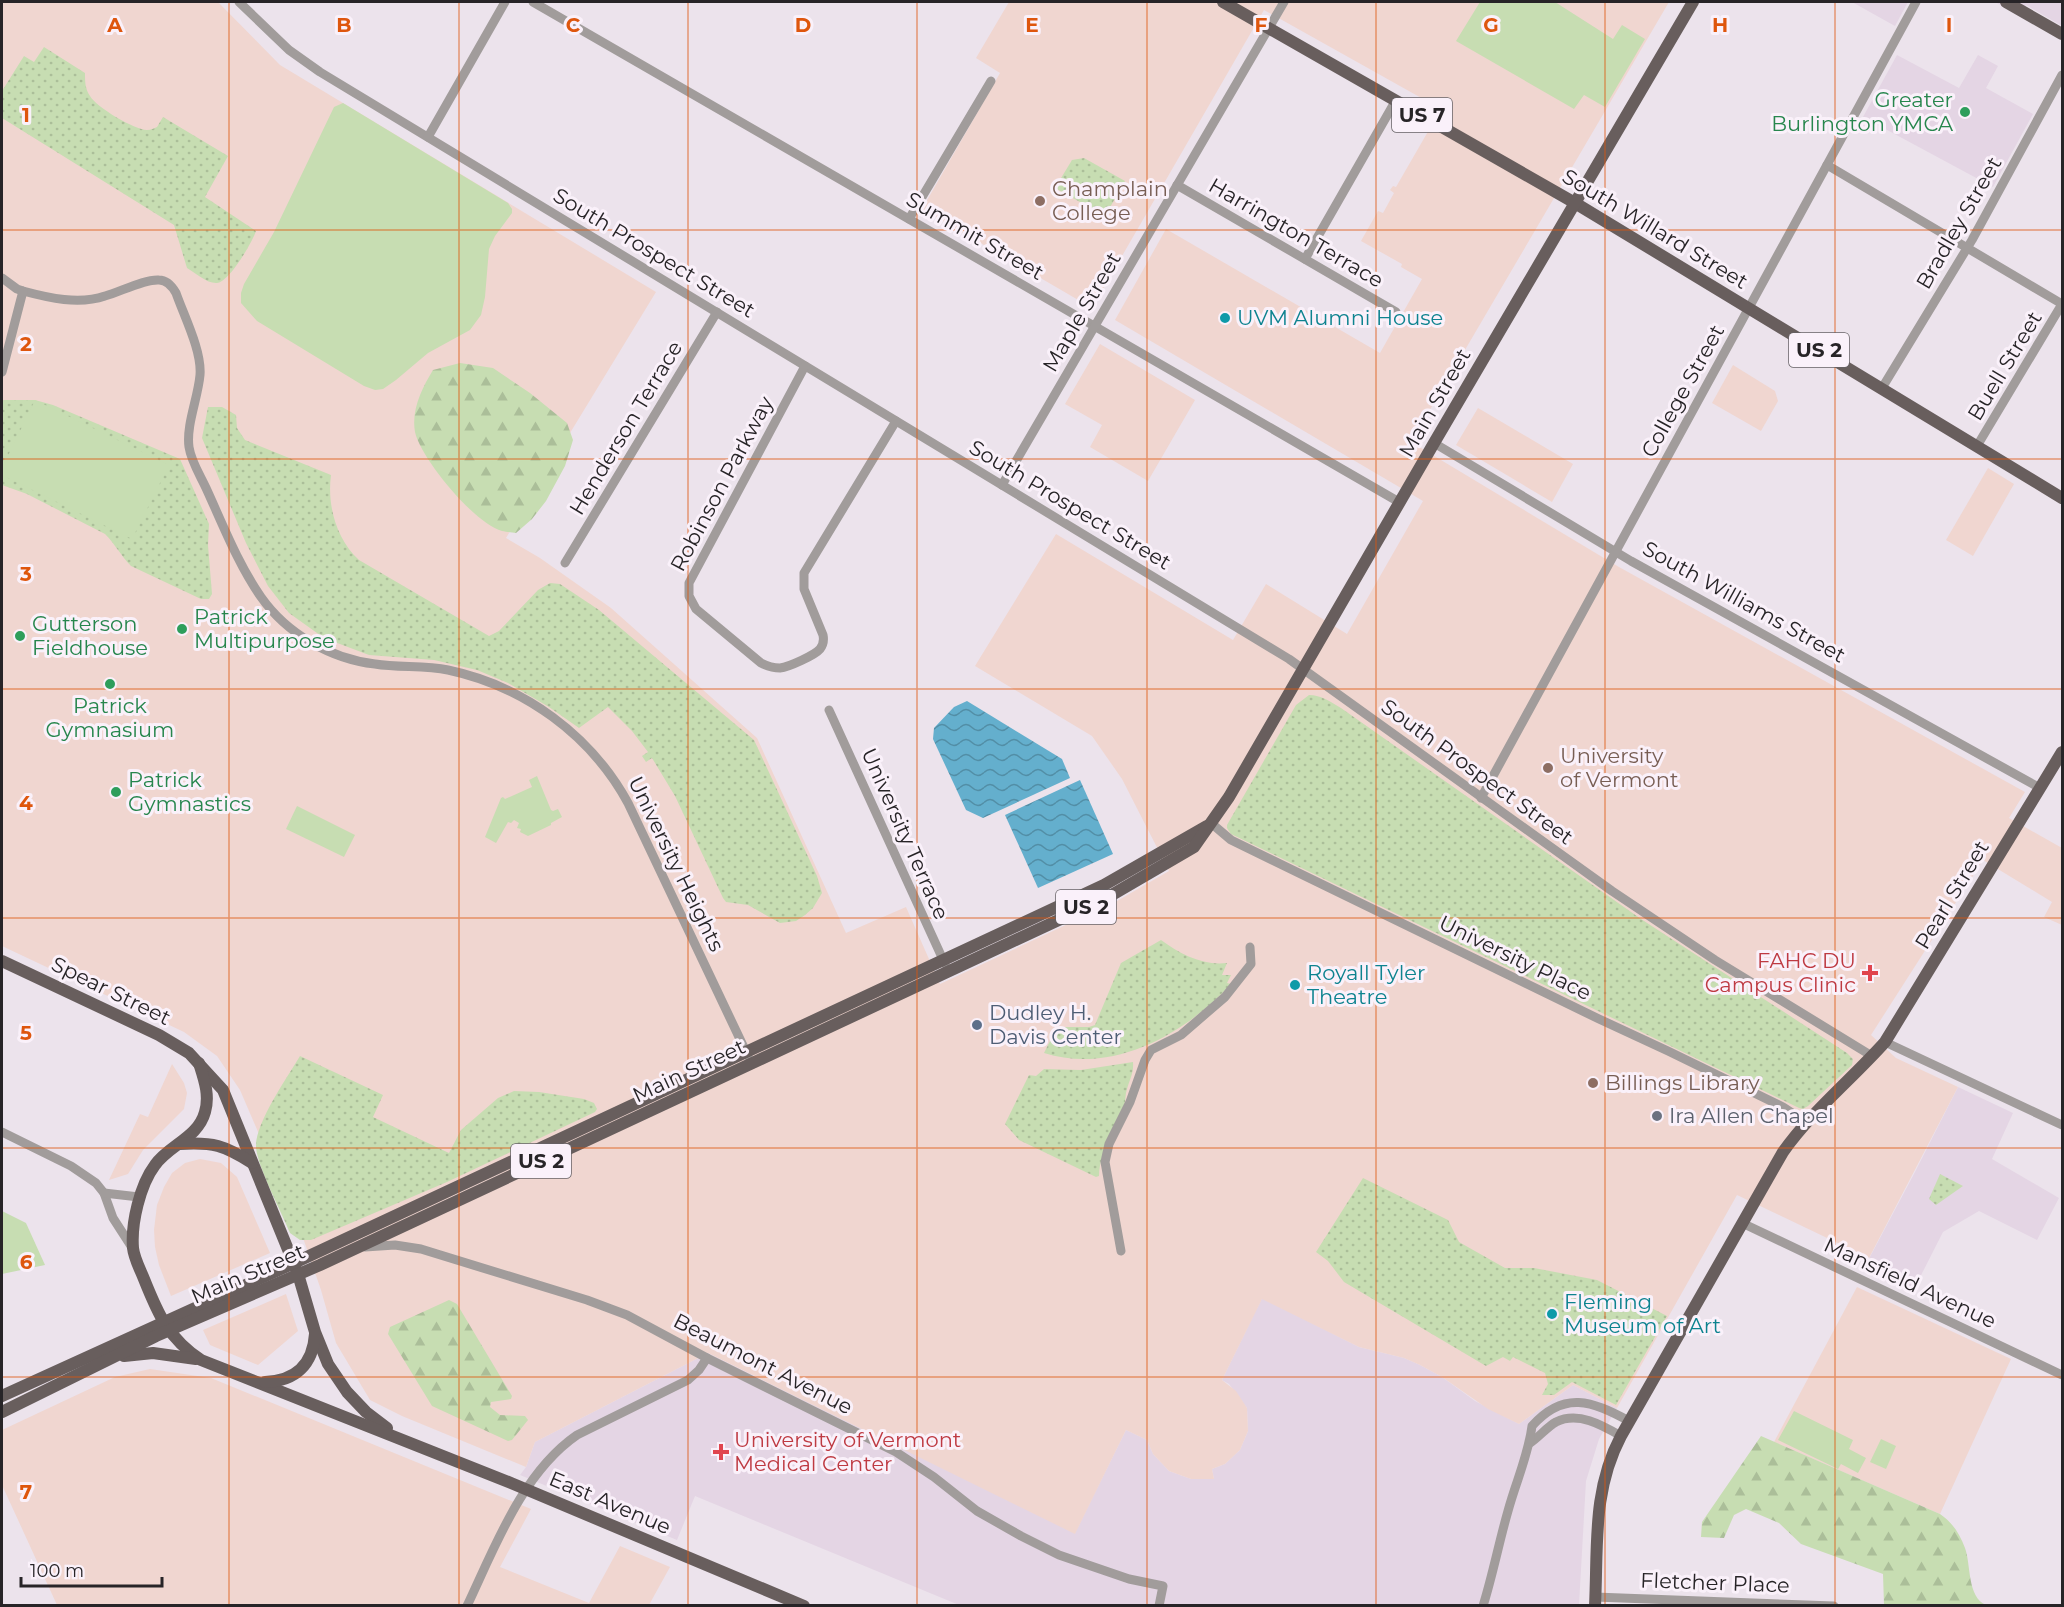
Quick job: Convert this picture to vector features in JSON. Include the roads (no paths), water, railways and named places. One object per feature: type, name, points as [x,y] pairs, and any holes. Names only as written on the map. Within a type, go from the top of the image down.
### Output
[{"type":"main road","name":"South Willard Street","points":[[1222,2],[1575,203],[2062,498]]},
{"type":"main road","name":"Main Street","points":[[165,1326],[296,1269],[945,966],[1104,885],[1210,823],[1229,797],[1399,502],[1693,2]]},
{"type":"main road","points":[[2006,2],[2062,34]]},
{"type":"main road","name":"Pearl Street","points":[[1595,1601],[1600,1494],[1610,1457],[1629,1421],[1783,1152],[1806,1122],[1885,1042],[2040,788],[2061,759]]},
{"type":"main road","name":"Spear Street","points":[[2,961],[159,1035],[189,1053],[199,1063],[223,1090],[296,1269]]},
{"type":"main road","name":"Main Street","points":[[296,1269],[356,1247],[749,1058]]},
{"type":"main road","points":[[165,1326],[133,1249],[135,1217],[139,1197],[154,1165],[166,1152],[192,1133],[205,1112],[207,1097],[199,1063]]},
{"type":"main road","points":[[179,1144],[208,1143],[222,1146],[252,1163]]},
{"type":"main road","name":"East Avenue","points":[[296,1269],[315,1332],[328,1364],[347,1392],[366,1413],[400,1438]]},
{"type":"main road","name":"East Avenue","points":[[165,1326],[185,1349],[201,1360],[527,1489],[804,1605]]},
{"type":"main road","name":"US 2","points":[[2,1412],[113,1358],[165,1326]]},
{"type":"main road","name":"US 2","points":[[2,1396],[165,1326]]},
{"type":"main road","name":"East Avenue","points":[[260,1382],[279,1381],[301,1369],[312,1352],[315,1332]]},
{"type":"main road","points":[[113,1358],[153,1353],[201,1360]]},
{"type":"street","name":"South Prospect Street","points":[[239,2],[298,57],[1303,668],[1593,878],[1678,935],[1872,1056]]},
{"type":"street","points":[[428,137],[505,2]]},
{"type":"street","name":"Summit Street","points":[[533,2],[1399,502]]},
{"type":"street","name":"Maple Street","points":[[1002,485],[1284,2]]},
{"type":"street","name":"College Street","points":[[1481,798],[1916,2]]},
{"type":"street","name":"Bradley Street","points":[[1882,388],[1968,247],[2062,75]]},
{"type":"street","points":[[909,219],[991,81]]},
{"type":"street","points":[[1305,259],[1396,100]]},
{"type":"street","points":[[1827,165],[2062,304]]},
{"type":"street","name":"Harrington Terrace","points":[[1177,185],[1396,312]]},
{"type":"street","points":[[2,278],[23,291],[2,372]]},
{"type":"street","name":"University Heights","points":[[23,291],[81,301],[101,298],[154,280],[162,280],[172,286],[200,365],[198,392],[189,434],[189,450],[228,537],[261,598],[292,629],[328,651],[363,662],[440,669],[479,679],[512,693],[542,710],[580,739],[613,778],[628,803],[749,1058]]},
{"type":"street","name":"Buell Street","points":[[1977,446],[2062,304]]},
{"type":"street","name":"Henderson Terrace","points":[[565,563],[717,312]]},
{"type":"street","name":"Robinson Parkway","points":[[805,366],[689,583],[689,596],[696,609],[761,663],[772,667],[787,666],[817,652],[822,647],[824,638],[806,594],[803,584],[804,573],[896,421]]},
{"type":"street","name":"South Williams Street","points":[[1434,443],[1616,552],[2040,788]]},
{"type":"street","name":"University Terrace","points":[[829,710],[945,966]]},
{"type":"street","name":"University Place","points":[[1210,823],[1231,840],[1783,1107],[1806,1122]]},
{"type":"street","points":[[1121,1251],[1106,1162],[1109,1144],[1130,1102],[1145,1060],[1151,1050],[1181,1035],[1225,997],[1251,964],[1250,947]]},
{"type":"street","points":[[1885,1042],[2062,1125]]},
{"type":"street","points":[[2,1132],[80,1171],[96,1183],[104,1193],[113,1218],[133,1249]]},
{"type":"street","points":[[104,1193],[139,1197]]},
{"type":"street","name":"Mansfield Avenue","points":[[1742,1223],[2062,1375]]},
{"type":"street","name":"Beaumont Avenue","points":[[356,1247],[394,1245],[421,1249],[587,1300],[627,1315],[707,1358],[896,1452],[934,1477],[976,1510],[1050,1551],[1129,1579],[1163,1586],[1160,1605]]},
{"type":"street","points":[[467,1605],[508,1518],[527,1489],[568,1442],[688,1380],[707,1358]]},
{"type":"street","points":[[1483,1605],[1510,1505],[1530,1443],[1532,1425],[1550,1410],[1565,1403],[1585,1402],[1599,1406],[1629,1421]]},
{"type":"street","points":[[1530,1443],[1557,1422],[1575,1418],[1596,1423],[1621,1436]]},
{"type":"street","name":"Fletcher Place","points":[[1595,1601],[1834,1605]]},
{"type":"water","points":[[967,701],[1062,759],[1070,778],[983,818],[966,810],[933,739],[934,728],[954,707]]},
{"type":"water","points":[[1080,780],[1113,854],[1038,888],[1005,815]]},
{"type":"place","name":"Greater Burlington YMCA","points":[[1965,112]]},
{"type":"place","name":"Champlain College","points":[[1040,201]]},
{"type":"place","name":"UVM Alumni House","points":[[1225,318]]},
{"type":"place","name":"Patrick Multipurpose","points":[[182,629]]},
{"type":"place","name":"Gutterson Fieldhouse","points":[[20,636]]},
{"type":"place","name":"Patrick Gymnasium","points":[[110,684]]},
{"type":"place","name":"University of Vermont","points":[[1548,768]]},
{"type":"place","name":"Patrick Gymnastics","points":[[116,792]]},
{"type":"place","name":"FAHC DU Campus Clinic","points":[[1870,973]]},
{"type":"place","name":"Royall Tyler Theatre","points":[[1295,985]]},
{"type":"place","name":"Dudley H. Davis Center","points":[[977,1025]]},
{"type":"place","name":"Billings Library","points":[[1593,1083]]},
{"type":"place","name":"Ira Allen Chapel","points":[[1657,1116]]},
{"type":"place","name":"Fleming Museum of Art","points":[[1552,1314]]},
{"type":"place","name":"University of Vermont Medical Center","points":[[721,1452]]}]
